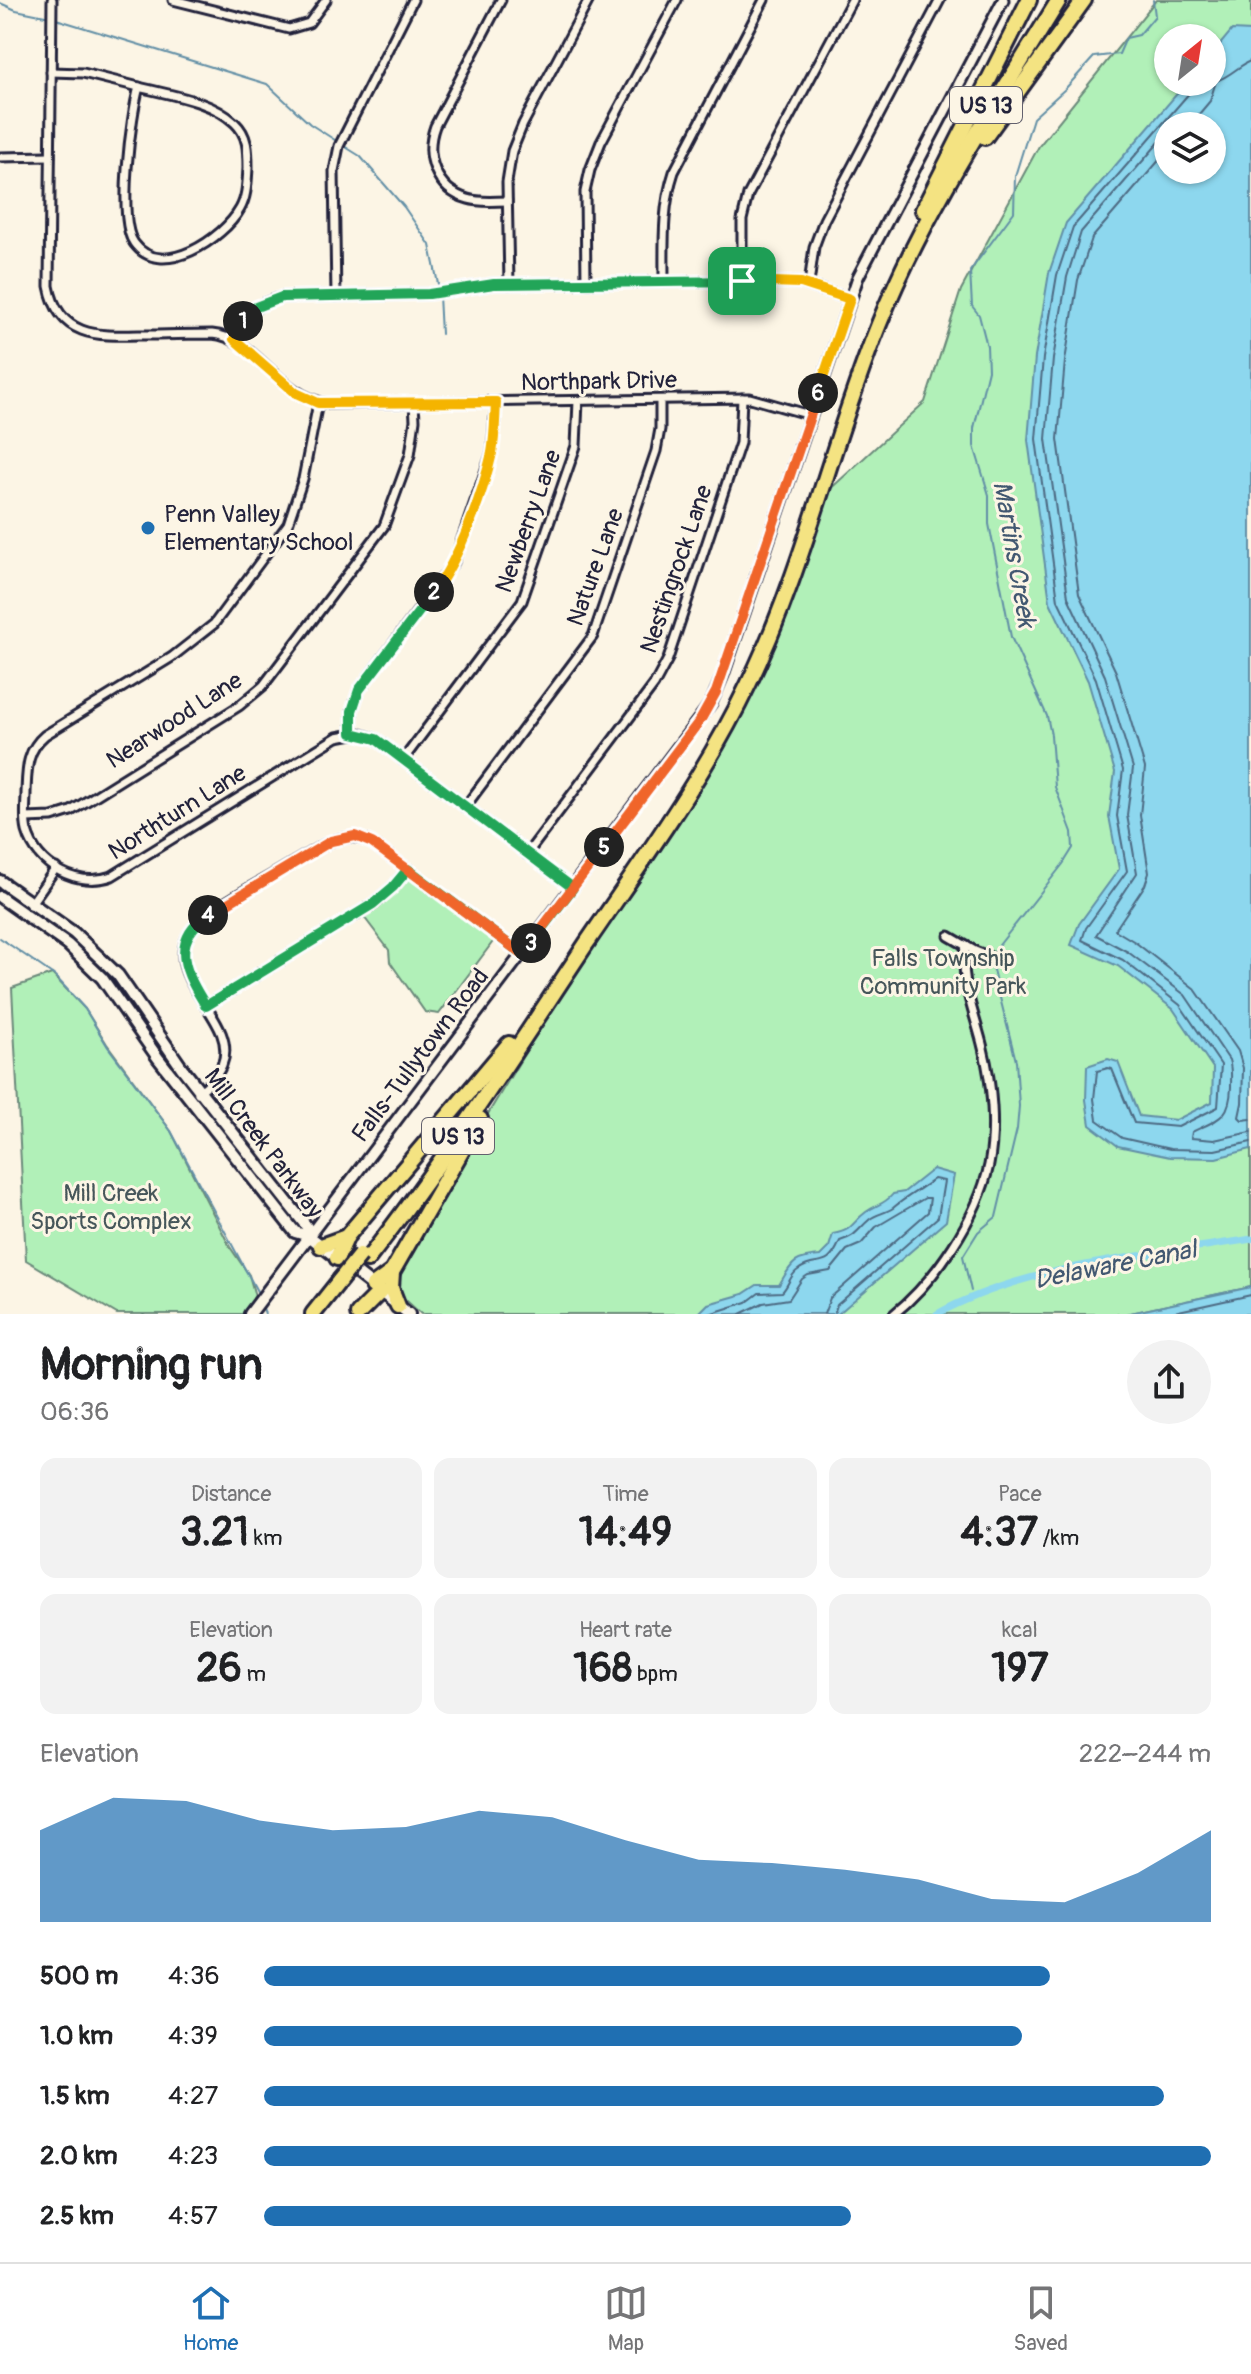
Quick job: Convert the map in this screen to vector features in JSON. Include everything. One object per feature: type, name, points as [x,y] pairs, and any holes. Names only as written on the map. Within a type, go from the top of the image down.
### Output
[{"type":"highway","points":[[923,210],[1029,0]]},
{"type":"highway","name":"US 13","points":[[363,1258],[686,778],[740,682],[778,591],[870,323],[889,277],[923,210],[1049,0]]},
{"type":"highway","name":"US 13","points":[[313,1314],[343,1283],[433,1172],[701,772],[748,685],[787,594],[878,326],[908,258],[956,170],[1059,0]]},
{"type":"highway","points":[[956,170],[976,151],[1084,0]]},
{"type":"highway","points":[[358,1314],[392,1272],[544,1007]]},
{"type":"highway","points":[[337,1258],[347,1236],[509,1044]]},
{"type":"highway","points":[[315,1241],[347,1236]]},
{"type":"highway","points":[[392,1272],[391,1288],[403,1310]]},
{"type":"highway","name":"US 13","points":[[325,1314],[343,1283]]},
{"type":"main road","name":"Mill Creek Parkway","points":[[0,881],[74,933],[111,968],[315,1241]]},
{"type":"main road","name":"Mill Creek Parkway","points":[[0,897],[68,945],[102,978],[190,1100],[295,1232],[315,1241]]},
{"type":"main road","points":[[250,1314],[315,1241],[403,1310]]},
{"type":"street","points":[[24,913],[56,868],[43,858],[31,841],[26,818],[27,767],[31,752],[40,739],[172,657],[203,634],[279,539],[296,503],[318,403],[296,393],[234,339],[212,334],[103,336],[78,329],[64,318],[54,303],[49,282],[52,0]]},
{"type":"street","points":[[173,0],[289,29],[309,23],[326,0]]},
{"type":"street","points":[[336,296],[334,171],[339,146],[413,0]]},
{"type":"street","points":[[501,0],[442,113],[430,145],[435,172],[450,190],[472,200],[507,201]]},
{"type":"street","points":[[509,284],[509,164],[517,137],[589,0]]},
{"type":"street","points":[[586,283],[585,192],[590,170],[601,142],[677,0]]},
{"type":"street","points":[[664,282],[663,222],[674,172],[764,0]]},
{"type":"street","points":[[742,281],[742,220],[748,195],[852,0]]},
{"type":"street","points":[[809,284],[814,247],[824,220],[940,0]]},
{"type":"street","name":"Falls-Tullytown Road","points":[[315,1241],[522,954],[701,719],[716,692],[850,299],[884,225],[1003,0]]},
{"type":"street","points":[[51,72],[83,73],[139,87],[219,112],[237,124],[245,137],[246,196],[229,224],[189,253],[166,257],[150,255],[139,248],[129,231],[130,126],[139,87]]},
{"type":"street","points":[[0,157],[50,156]]},
{"type":"street","points":[[234,339],[249,313],[264,302],[282,297],[429,294],[509,284],[742,281],[809,284],[850,299]]},
{"type":"street","name":"Northpark Drive","points":[[318,403],[742,398],[758,399],[810,415]]},
{"type":"street","name":"Nestingrock Lane","points":[[527,854],[654,685],[664,667],[740,443],[742,398]]},
{"type":"street","name":"Nature Lane","points":[[465,807],[593,636],[656,451],[660,400]]},
{"type":"street","name":"Newberry Lane","points":[[403,760],[522,601],[576,446],[578,401]]},
{"type":"street","points":[[496,402],[492,452],[460,550],[447,574],[359,690],[352,711],[352,733],[374,737],[573,888]]},
{"type":"street","name":"Nearwood Lane","points":[[26,818],[52,817],[71,811],[239,706],[263,686],[384,526],[410,455],[414,403]]},
{"type":"street","name":"Northturn Lane","points":[[56,868],[87,881],[112,876],[337,737],[352,733]]},
{"type":"street","points":[[190,1100],[217,1075],[225,1051],[221,1032],[188,976],[184,962],[188,938],[203,918],[339,837],[364,839],[522,954]]},
{"type":"street","points":[[206,1006],[373,904],[408,869]]},
{"type":"street","points":[[949,936],[1001,961]]},
{"type":"street","points":[[894,1314],[932,1276],[956,1240],[979,1193],[989,1163],[989,1074],[963,970],[966,946]]},
{"type":"green space","name":"Falls Township Community Park","points":[[1156,0],[1251,0],[1251,1287],[1126,1314],[421,1314],[397,1292],[397,1272],[584,955],[720,750],[766,667],[827,492],[925,402],[961,290],[1039,146]]},
{"type":"green space","points":[[409,876],[495,939],[439,1014],[425,1012],[390,962],[389,950],[364,917],[392,895]]},
{"type":"green space","name":"Mill Creek Sports Complex","points":[[52,974],[85,1009],[171,1131],[230,1247],[249,1275],[256,1300],[245,1314],[117,1314],[26,1260],[12,988]]},
{"type":"water","points":[[1232,30],[1251,31],[1251,1149],[1216,1158],[1170,1157],[1118,1146],[1090,1125],[1086,1100],[1087,1066],[1108,1059],[1118,1062],[1139,1116],[1176,1120],[1212,1102],[1213,1068],[1173,1009],[1118,966],[1071,945],[1079,924],[1119,869],[1109,816],[1115,772],[1088,681],[1050,602],[1028,440],[1035,357],[1049,273],[1066,223],[1154,120],[1154,184],[1226,184],[1226,112],[1161,112],[1175,96],[1226,96],[1226,37]]},
{"type":"water","points":[[933,1169],[954,1175],[946,1221],[838,1314],[698,1314],[708,1304],[743,1294],[757,1285],[779,1285],[794,1263],[820,1256],[829,1247],[833,1234],[849,1228],[866,1212],[893,1194],[904,1192]]},
{"type":"water","points":[[1251,1287],[1251,1314],[1126,1314]]},
{"type":"waterway","name":"Martins Creek","points":[[971,1291],[963,1256],[978,1232],[996,1217],[1017,1129],[1019,1106],[1016,1061],[992,966],[996,949],[1073,848],[1072,832],[1055,787],[1047,716],[1011,637],[989,524],[989,495],[974,446],[974,428],[988,370],[987,346],[979,315],[972,306],[970,271],[1014,212],[1015,176],[1033,118],[1094,57],[1119,54],[1126,38],[1139,35],[1155,16],[1153,0]]},
{"type":"waterway","points":[[0,3],[16,10],[50,17]]},
{"type":"waterway","points":[[56,19],[267,84],[310,124],[338,142]]},
{"type":"waterway","points":[[344,146],[360,156],[404,207],[430,245],[439,289]]},
{"type":"waterway","points":[[439,295],[441,334]]},
{"type":"waterway","points":[[0,938],[55,976],[85,1009],[108,1047],[171,1131],[259,1295]]},
{"type":"waterway","name":"Delaware Canal","points":[[937,1314],[973,1297],[1050,1273],[1251,1239]]},
{"type":"waterway","points":[[262,1305],[265,1314]]},
{"type":"place","name":"Penn Valley Elementary School","points":[[148,528]]},
{"type":"route","points":[[742,281],[494,284],[429,294],[282,297],[264,302],[243,320],[234,339],[296,393],[318,403],[496,402],[492,452],[460,550],[447,574],[359,690],[352,711],[352,733],[376,739],[573,888],[522,954],[408,869],[386,895],[373,904],[206,1006],[185,970],[185,944],[191,931],[203,918],[339,837],[355,836],[372,843],[408,869],[465,911],[522,954],[573,888],[701,719],[723,675],[850,299],[809,284],[742,281]]}]
